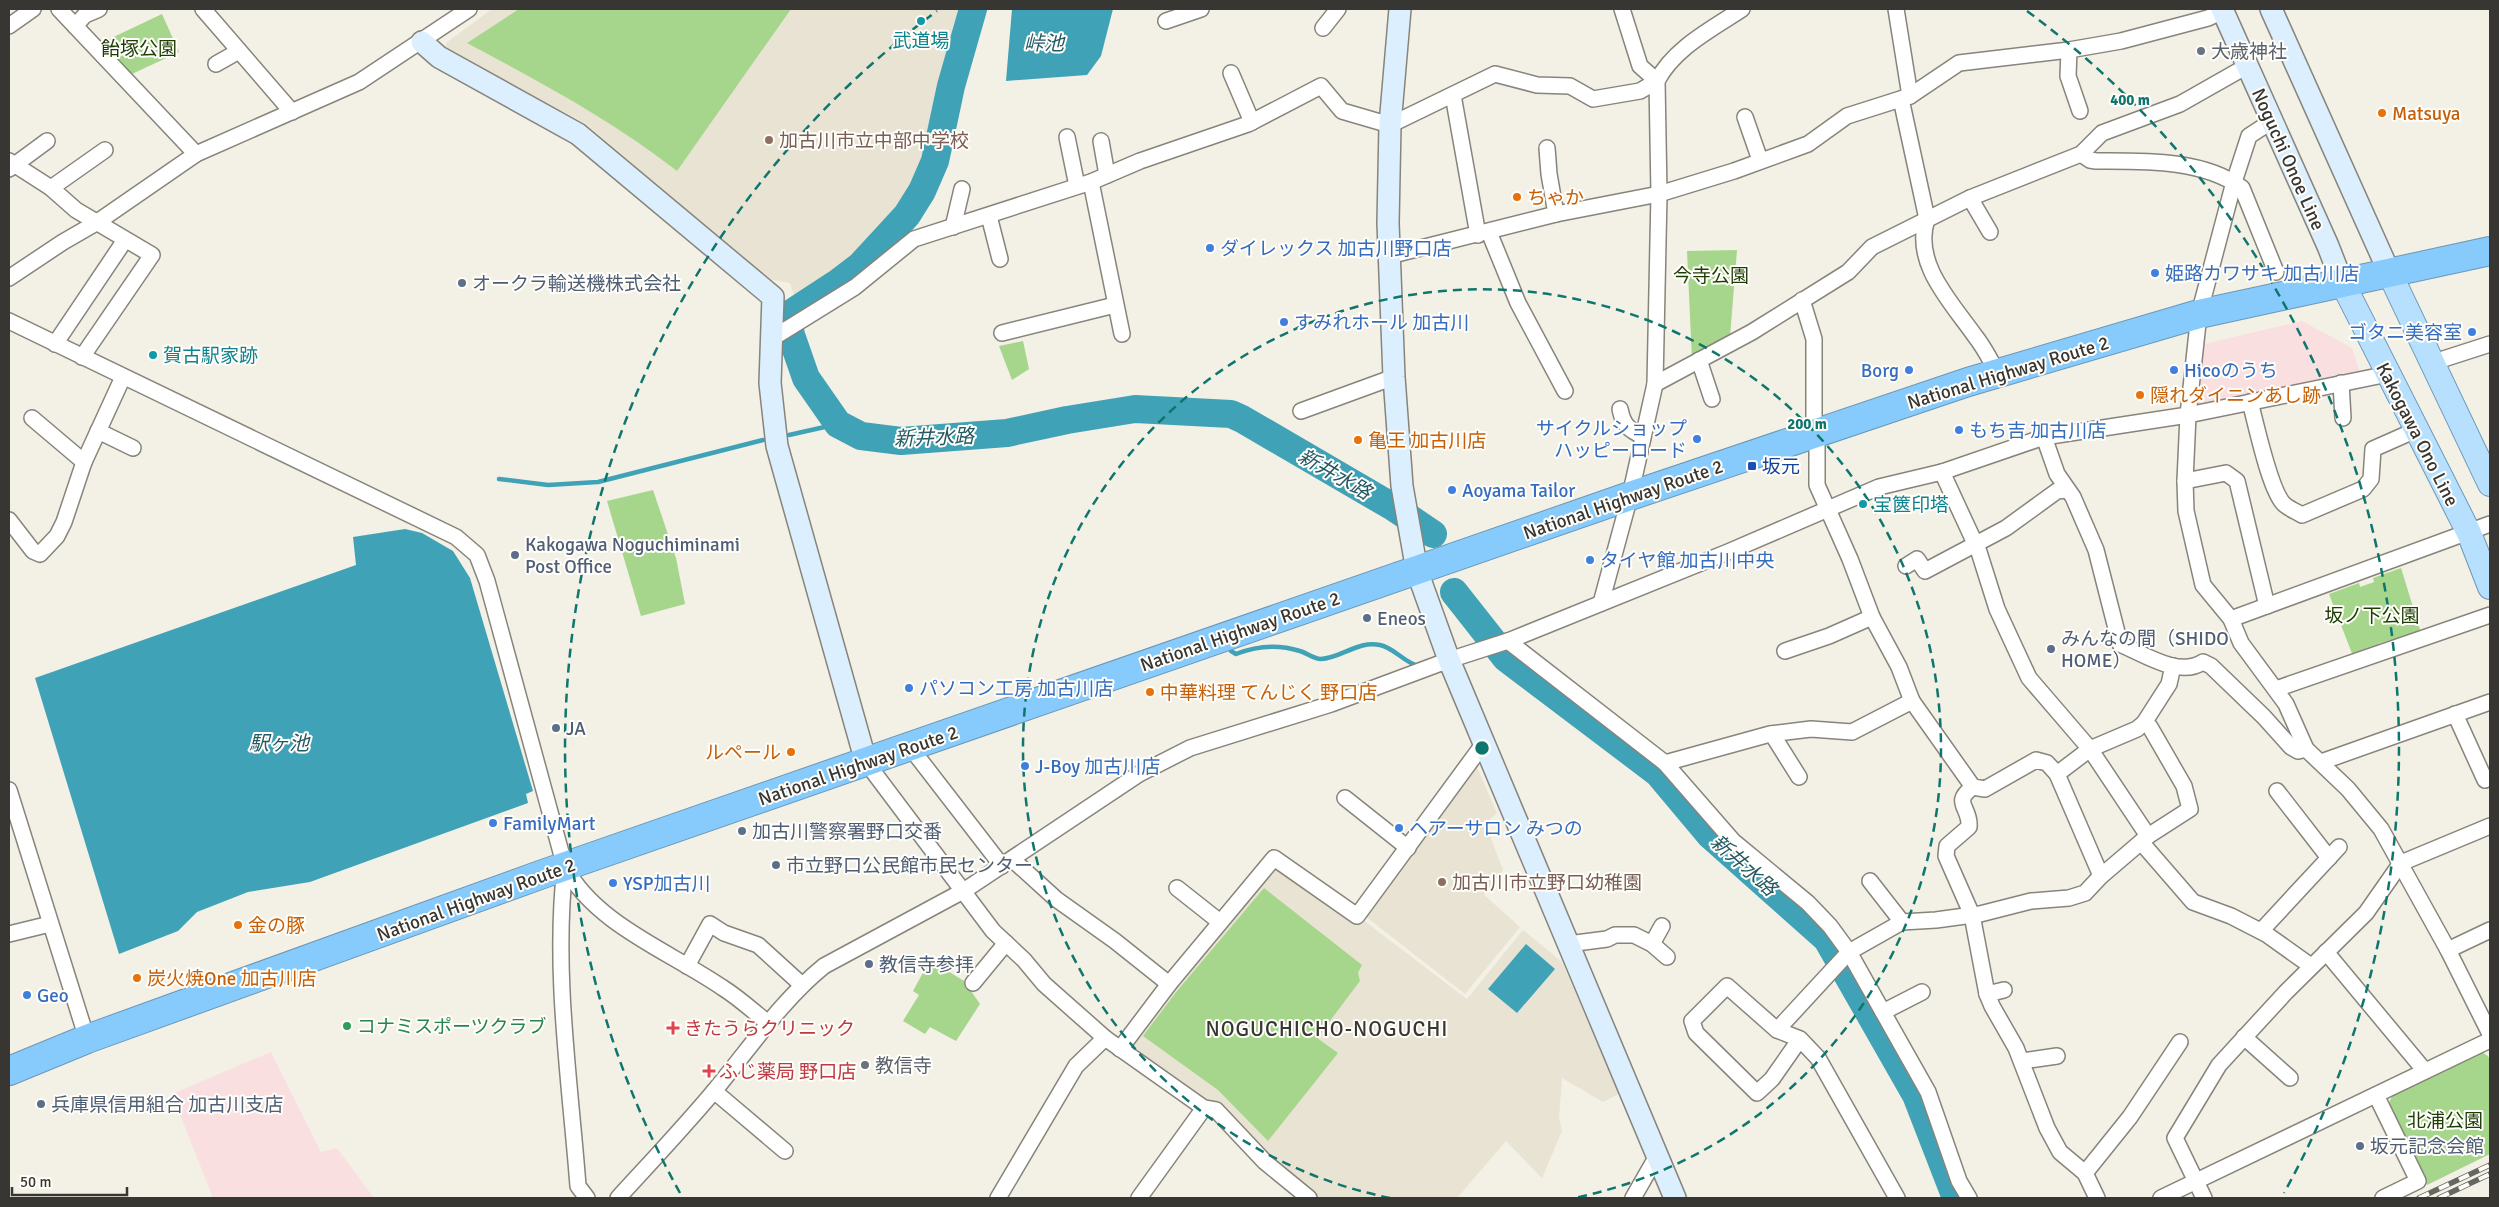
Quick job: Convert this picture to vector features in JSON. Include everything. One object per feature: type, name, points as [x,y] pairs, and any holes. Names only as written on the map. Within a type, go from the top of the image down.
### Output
[{"type":"highway","name":"National Highway Route 2","points":[[9,1071],[87,1039],[565,867],[1630,496],[1998,372],[2199,314],[2490,251]]},
{"type":"main road","points":[[2389,272],[2490,484]]},
{"type":"main road","name":"Kakogawa Ono Line","points":[[2342,282],[2469,533],[2490,587]]},
{"type":"street","points":[[9,26],[33,9]]},
{"type":"street","points":[[58,9],[196,154]]},
{"type":"street","points":[[75,26],[85,15],[99,9]]},
{"type":"street","points":[[203,9],[292,112]]},
{"type":"street","points":[[1170,16],[1200,9]]},
{"type":"street","points":[[1323,28],[1338,9]]},
{"type":"street","points":[[1400,9],[1390,125],[1389,256],[1394,376],[1402,486],[1417,570],[1448,660],[1675,1198]]},
{"type":"street","points":[[1622,9],[1640,66],[1657,81]]},
{"type":"street","points":[[1601,603],[1630,496],[1655,384],[1659,194],[1657,81],[1664,67],[1676,54],[1742,9]]},
{"type":"street","points":[[1896,9],[1905,97],[1927,219],[1924,228],[1924,250],[1938,285],[1977,338],[1998,372]]},
{"type":"street","points":[[9,278],[63,242],[96,223],[196,154],[359,82],[422,42],[466,10]]},
{"type":"street","points":[[1389,256],[1484,234],[1556,214],[1659,194],[1808,144],[1847,116],[1905,97],[1959,63],[2069,50],[2172,29],[2208,18],[2222,10]]},
{"type":"street","name":"Noguchi Onoe Line","points":[[2222,10],[2328,246],[2342,282]]},
{"type":"street","points":[[2276,11],[2389,272]]},
{"type":"street","points":[[422,42],[439,57],[578,134],[773,297],[770,383],[777,446],[866,762],[965,890],[993,930],[1024,960],[1044,984],[1120,1049],[1204,1108],[1216,1110],[1265,1162],[1309,1198]]},
{"type":"street","points":[[2069,50],[2068,76],[2080,112]]},
{"type":"street","points":[[216,64],[239,51]]},
{"type":"street","points":[[1655,384],[1752,332],[1848,272],[1872,247],[1970,198],[2081,154],[2102,133],[2180,104],[2246,66]]},
{"type":"street","points":[[1231,73],[1252,122]]},
{"type":"street","points":[[771,339],[855,287],[914,239],[1084,184],[1252,122],[1321,86],[1342,111],[1390,125],[1495,74],[1536,85],[1570,86],[1593,99],[1640,91],[1657,81]]},
{"type":"street","points":[[1453,95],[1484,234],[1513,306],[1551,378],[1564,391]]},
{"type":"street","points":[[1745,117],[1760,160]]},
{"type":"street","points":[[2272,121],[2249,136],[2234,182],[2199,314],[2188,415],[2185,481],[2186,511],[2203,585],[2231,619],[2241,644],[2286,704],[2306,749],[2348,789],[2381,829],[2448,950],[2490,1034]]},
{"type":"street","points":[[1067,136],[1084,184],[1122,334]]},
{"type":"street","points":[[47,141],[10,165],[51,188],[76,210],[96,223],[152,255],[82,357]]},
{"type":"street","points":[[1101,141],[1107,175]]},
{"type":"street","points":[[1547,148],[1549,174],[1556,214]]},
{"type":"street","points":[[51,188],[105,150]]},
{"type":"street","points":[[2081,154],[2090,160],[2096,161],[2184,164],[2234,182],[2242,188],[2276,272]]},
{"type":"street","points":[[953,227],[962,189]]},
{"type":"street","points":[[1970,198],[1990,232]]},
{"type":"street","points":[[989,216],[1000,259]]},
{"type":"street","points":[[55,344],[125,240]]},
{"type":"street","points":[[1802,300],[1814,339],[1814,418],[1817,433],[1817,485],[1850,559],[1872,617],[1898,667],[1912,701],[1973,787]]},
{"type":"street","points":[[1002,333],[1019,321],[1115,305]]},
{"type":"street","points":[[9,322],[456,536],[476,555],[487,581],[565,867],[575,885],[627,930],[724,988],[768,1023]]},
{"type":"street","points":[[2431,363],[2490,344]]},
{"type":"street","points":[[1699,360],[1712,399]]},
{"type":"street","points":[[618,1198],[714,1091],[768,1023],[802,985],[824,966],[965,890],[1139,774],[1190,748],[1331,704],[1448,660],[1508,641],[1879,487],[1942,472],[2044,438],[2188,415],[2388,374]]},
{"type":"street","points":[[1301,411],[1394,376]]},
{"type":"street","points":[[9,520],[33,551],[40,554],[57,536],[64,522],[84,462],[123,377]]},
{"type":"street","points":[[2341,384],[2343,418]]},
{"type":"street","points":[[2250,402],[2266,462],[2277,491],[2284,504],[2302,515],[2363,489],[2370,479],[2373,449],[2416,430]]},
{"type":"street","points":[[1620,409],[1623,422],[1627,428],[1643,436]]},
{"type":"street","points":[[32,418],[84,462]]},
{"type":"street","points":[[98,431],[133,448]]},
{"type":"street","points":[[2044,438],[2057,474],[2066,490],[2073,497],[2096,550],[2120,644],[2173,666],[2197,666],[2203,662],[2211,666],[2264,717],[2291,748],[2298,751],[2306,749]]},
{"type":"street","points":[[1942,472],[1976,545],[1997,609],[2029,678],[2090,749],[2145,839],[2193,902],[2231,916],[2261,931],[2311,966]]},
{"type":"street","points":[[2185,481],[2226,473],[2237,481],[2268,606]]},
{"type":"street","points":[[1906,566],[1917,559],[1925,571],[2006,528],[2058,491],[2066,490]]},
{"type":"street","points":[[2231,619],[2490,524]]},
{"type":"street","points":[[2276,689],[2490,615]]},
{"type":"street","points":[[1785,651],[1872,617]]},
{"type":"street","points":[[1508,641],[1665,763],[1733,842],[1808,903],[1830,926],[1849,952],[1928,1092],[1959,1181],[1969,1198]]},
{"type":"street","points":[[2057,774],[2090,749],[2137,729],[2144,723],[2169,684],[2173,666]]},
{"type":"street","points":[[1665,763],[1772,734],[1811,728],[1852,732],[1912,701]]},
{"type":"street","points":[[2321,762],[2490,702]]},
{"type":"street","points":[[2454,714],[2485,780]]},
{"type":"street","points":[[1777,1030],[1849,952],[1902,922],[1972,915],[2030,901],[2069,898],[2085,893],[2101,876],[2145,839],[2190,809],[2181,780],[2150,727],[2144,723]]},
{"type":"street","points":[[1772,734],[1799,777]]},
{"type":"street","points":[[1120,1049],[1169,984],[1274,858],[1357,916],[1484,743]]},
{"type":"street","points":[[910,747],[1008,863],[1115,941],[1169,984]]},
{"type":"street","points":[[2097,1198],[2085,1173],[2060,1152],[2022,1061],[1987,994],[1972,915],[1946,856],[1947,846],[1970,826],[1968,814],[1961,800],[1966,792],[1973,787],[1985,789],[2036,760],[2048,763],[2057,774],[2101,876]]},
{"type":"street","points":[[9,790],[87,1039]]},
{"type":"street","points":[[2261,931],[2334,853],[2277,791]]},
{"type":"street","points":[[1345,798],[1408,848]]},
{"type":"street","points":[[2204,1198],[2175,1138],[2218,1065],[2311,966],[2366,913],[2401,863],[2490,826]]},
{"type":"street","points":[[565,867],[560,907],[562,981],[578,1186],[587,1198]]},
{"type":"street","points":[[1870,881],[1902,922]]},
{"type":"street","points":[[1177,888],[1220,922]]},
{"type":"street","points":[[9,934],[50,924]]},
{"type":"street","points":[[687,966],[710,924],[724,933],[758,945],[802,985]]},
{"type":"street","points":[[1652,944],[1662,926]]},
{"type":"street","points":[[2448,950],[2490,930]]},
{"type":"street","points":[[1568,944],[1607,939],[1615,935],[1634,935],[1652,944],[1667,957]]},
{"type":"street","points":[[973,983],[1006,943]]},
{"type":"street","points":[[2326,952],[2425,1071]]},
{"type":"street","points":[[1800,1039],[1772,1079],[1756,1093],[1696,1034],[1692,1020],[1726,986],[1777,1030],[1800,1039],[1818,1058],[1897,1198]]},
{"type":"street","points":[[1987,994],[2004,990]]},
{"type":"street","points":[[1883,1012],[1922,992]]},
{"type":"street","points":[[2244,1037],[2290,1078]]},
{"type":"street","points":[[998,1198],[1076,1066],[1105,1038]]},
{"type":"street","points":[[2162,1198],[2490,1040]]},
{"type":"street","points":[[2085,1173],[2130,1117],[2180,1042]]},
{"type":"street","points":[[2022,1061],[2057,1056]]},
{"type":"street","points":[[714,1091],[785,1151]]},
{"type":"street","points":[[2376,1095],[2418,1181],[2383,1198]]},
{"type":"street","points":[[1139,1198],[1204,1108]]},
{"type":"street","points":[[1633,1198],[1657,1156]]},
{"type":"shaded area","name":"加古川市立中部中学校","points":[[492,9],[964,9],[946,79],[930,157],[907,207],[838,276],[795,298],[790,283],[768,279],[585,123],[447,51],[446,43]]},
{"type":"shaded area","points":[[2302,321],[2352,348],[2360,373],[2193,406],[2200,345]]},
{"type":"shaded area","name":"加古川市立野口幼稚園","points":[[1476,765],[1497,813],[1485,823],[1503,870],[1484,895],[1520,927],[1465,994],[1365,916]]},
{"type":"shaded area","points":[[1272,868],[1281,868],[1362,925],[1363,920],[1467,999],[1523,930],[1562,962],[1619,1094],[1603,1102],[1562,1078],[1559,1118],[1562,1131],[1542,1178],[1506,1141],[1457,1198],[1320,1198],[1302,1186],[1256,1148],[1215,1103],[1200,1099],[1129,1048],[1171,988]]},
{"type":"shaded area","points":[[271,1052],[321,1152],[337,1148],[374,1198],[213,1198],[172,1094]]},
{"type":"green space","points":[[519,9],[791,9],[677,171],[601,118],[467,43]]},
{"type":"green space","name":"飴塚公園","points":[[162,14],[179,52],[132,74],[103,42]]},
{"type":"green space","name":"今寺公園","points":[[1737,250],[1730,337],[1692,360],[1687,251]]},
{"type":"green space","points":[[1023,341],[1029,369],[1012,380],[999,346]]},
{"type":"green space","points":[[653,490],[676,558],[685,604],[641,616],[607,501]]},
{"type":"green space","name":"坂ノ下公園","points":[[2401,568],[2421,633],[2392,643],[2390,640],[2378,644],[2379,647],[2353,656],[2329,594],[2359,583],[2360,587],[2374,582],[2373,578]]},
{"type":"green space","points":[[1264,888],[1362,965],[1358,973],[1360,981],[1317,1038],[1338,1053],[1268,1141],[1218,1090],[1143,1036],[1177,991]]},
{"type":"green space","points":[[930,960],[964,981],[980,1004],[956,1041],[930,1027],[925,1034],[903,1021],[919,995],[913,991]]},
{"type":"green space","name":"北浦公園","points":[[2480,1051],[2488,1056],[2490,1060],[2490,1154],[2427,1185],[2388,1105],[2393,1094]]},
{"type":"water","name":"峠池","points":[[1012,9],[1113,9],[1101,56],[1087,75],[1006,81]]},
{"type":"water","name":"駅ヶ池","points":[[405,529],[422,533],[453,551],[470,578],[533,791],[526,794],[528,803],[310,882],[248,892],[197,912],[178,931],[119,954],[35,678],[356,565],[353,537]]},
{"type":"water","points":[[1526,944],[1555,969],[1517,1013],[1488,989]]},
{"type":"waterway","name":"新井水路","points":[[973,9],[951,86],[935,161],[922,191],[907,215],[860,266],[790,314],[788,319],[791,335],[806,378],[838,424],[861,436],[901,441],[1007,433],[1067,420],[1135,409],[1231,414],[1393,507],[1433,534]]},
{"type":"waterway","points":[[789,435],[838,424]]},
{"type":"waterway","points":[[499,479],[548,485],[598,482],[763,440]]},
{"type":"waterway","name":"新井水路","points":[[1454,592],[1506,658],[1658,773],[1710,835],[1827,939],[1916,1095],[1956,1198]]},
{"type":"waterway","points":[[1231,651],[1236,654],[1251,649],[1284,647],[1321,659],[1372,644],[1385,647],[1419,666]]},
{"type":"railway","points":[[2419,1198],[2490,1165]]},
{"type":"railway","points":[[2439,1198],[2490,1174]]},
{"type":"place","name":"武道場","points":[[921,21]]},
{"type":"place","name":"大歳神社","points":[[2201,51]]},
{"type":"place","name":"Matsuya","points":[[2382,113]]},
{"type":"place","name":"加古川市立中部中学校","points":[[769,140]]},
{"type":"place","name":"ちゃか","points":[[1517,197]]},
{"type":"place","name":"ダイレックス 加古川野口店","points":[[1210,248]]},
{"type":"place","name":"姫路カワサキ 加古川店","points":[[2155,273]]},
{"type":"place","name":"オークラ輸送機株式会社","points":[[462,283]]},
{"type":"place","name":"すみれホール 加古川","points":[[1284,322]]},
{"type":"place","name":"ゴタニ美容室","points":[[2472,332]]},
{"type":"place","name":"賀古駅家跡","points":[[153,355]]},
{"type":"place","name":"Borg","points":[[1909,370]]},
{"type":"place","name":"Hicoのうち","points":[[2174,370]]},
{"type":"place","name":"隠れダイニンあし跡","points":[[2140,395]]},
{"type":"place","name":"もち吉 加古川店","points":[[1959,430]]},
{"type":"place","name":"サイクルショップ ハッピーロード","points":[[1697,439]]},
{"type":"place","name":"亀王 加古川店","points":[[1358,440]]},
{"type":"place","name":"坂元","points":[[1752,466]]},
{"type":"place","name":"Aoyama Tailor","points":[[1452,490]]},
{"type":"place","name":"宝篋印塔","points":[[1863,504]]},
{"type":"place","name":"Kakogawa Noguchiminami Post Office","points":[[515,555]]},
{"type":"place","name":"タイヤ館 加古川中央","points":[[1590,560]]},
{"type":"place","name":"Eneos","points":[[1367,618]]},
{"type":"place","name":"みんなの間（SHIDO HOME）","points":[[2051,649]]},
{"type":"place","name":"パソコン工房 加古川店","points":[[909,688]]},
{"type":"place","name":"中華料理 てんじく 野口店","points":[[1150,692]]},
{"type":"place","name":"JA","points":[[556,728]]},
{"type":"place","name":"ルペール","points":[[791,752]]},
{"type":"place","name":"J-Boy 加古川店","points":[[1025,766]]},
{"type":"place","name":"FamilyMart","points":[[493,823]]},
{"type":"place","name":"ヘアーサロン みつの","points":[[1399,828]]},
{"type":"place","name":"加古川警察署野口交番","points":[[742,831]]},
{"type":"place","name":"市立野口公民館市民センター","points":[[776,865]]},
{"type":"place","name":"加古川市立野口幼稚園","points":[[1442,882]]},
{"type":"place","name":"YSP加古川","points":[[613,883]]},
{"type":"place","name":"金の豚","points":[[238,925]]},
{"type":"place","name":"教信寺参拝","points":[[869,964]]},
{"type":"place","name":"炭火焼One 加古川店","points":[[137,978]]},
{"type":"place","name":"Geo","points":[[27,995]]},
{"type":"place","name":"コナミスポーツクラブ","points":[[347,1026]]},
{"type":"place","name":"きたうらクリニック","points":[[673,1028]]},
{"type":"place","name":"教信寺","points":[[865,1065]]},
{"type":"place","name":"ふじ薬局 野口店","points":[[709,1071]]},
{"type":"place","name":"兵庫県信用組合 加古川支店","points":[[41,1104]]},
{"type":"place","name":"坂元記念会館","points":[[2360,1146]]},
{"type":"district","name":"NOGUCHICHO-NOGUCHI","points":[[1327,1029]]}]
